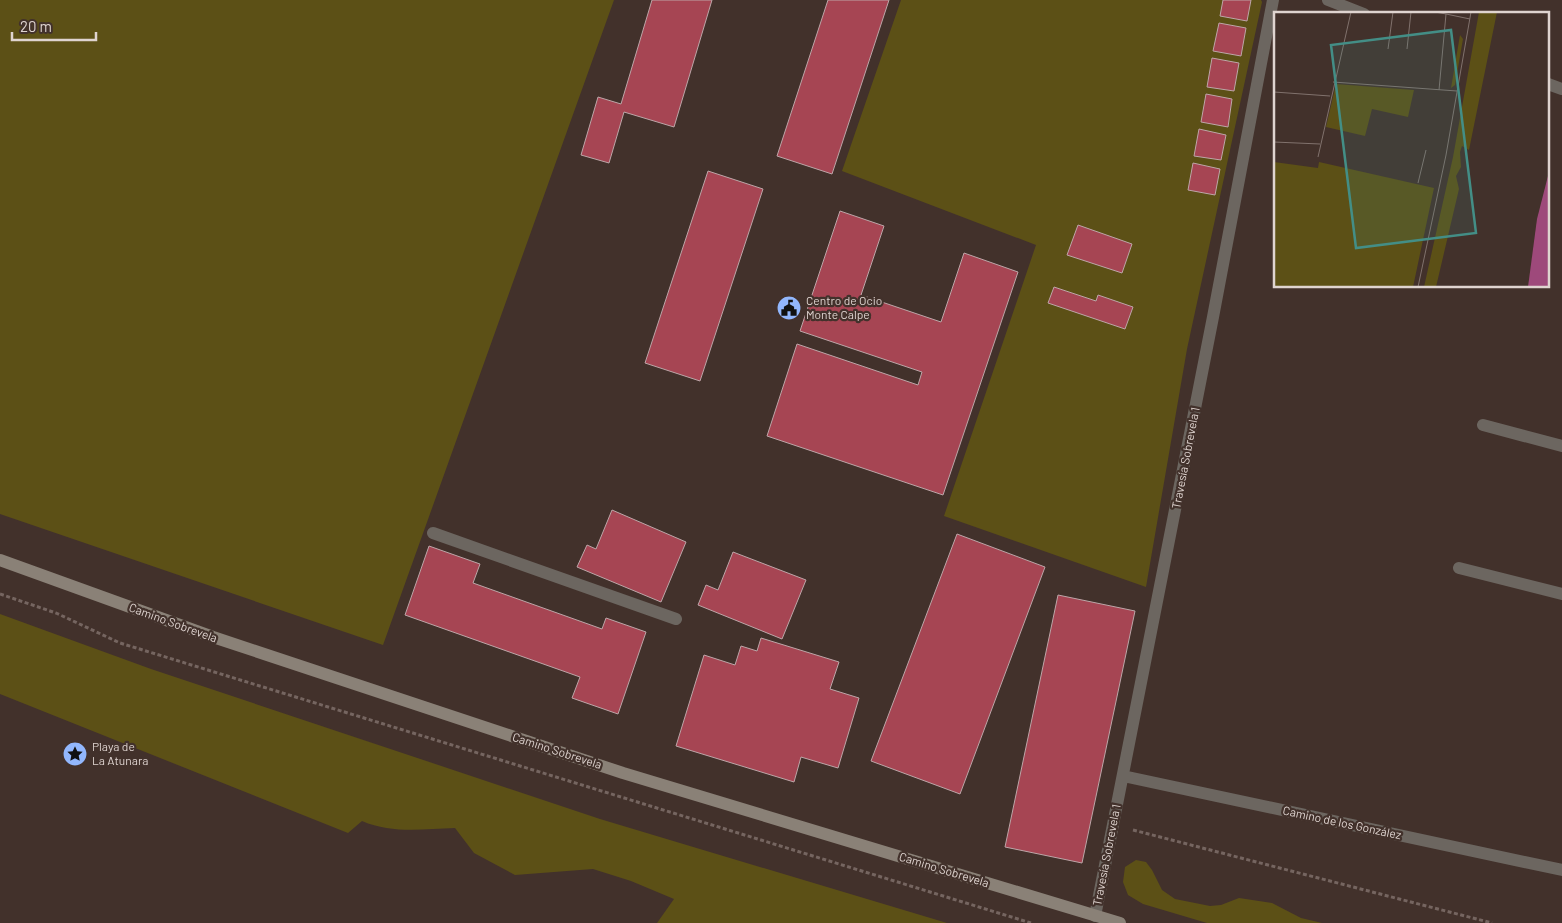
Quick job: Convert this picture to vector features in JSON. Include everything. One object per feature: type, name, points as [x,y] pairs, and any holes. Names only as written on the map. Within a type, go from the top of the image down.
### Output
[{"type":"main road","name":"Camino Sobrevela","points":[[0,560],[213,638],[623,773],[1120,923]]},
{"type":"street","name":"Travesía Sobrevela 1","points":[[1095,916],[1213,318],[1273,0]]},
{"type":"street","points":[[1328,0],[1359,12]]},
{"type":"street","points":[[1550,85],[1562,90]]},
{"type":"street","points":[[1483,425],[1562,446]]},
{"type":"street","points":[[433,533],[676,620]]},
{"type":"street","points":[[1459,568],[1562,594]]},
{"type":"street","name":"Camino de los González","points":[[1123,776],[1562,870]]},
{"type":"path","points":[[0,594],[56,613],[120,643],[1031,923]]},
{"type":"path","points":[[1113,825],[1492,923]]},
{"type":"shaded area","points":[[0,0],[614,0],[383,645],[0,514]]},
{"type":"shaded area","points":[[901,0],[1261,0],[1262,2],[1187,349],[1146,587],[944,516],[1036,245],[842,171]]},
{"type":"shaded area","points":[[0,614],[151,669],[600,819],[947,923],[657,923],[674,899],[631,881],[593,869],[515,875],[474,853],[455,828],[396,829],[385,828],[362,821],[348,833],[0,694]]},
{"type":"shaded area","points":[[1136,860],[1146,862],[1162,890],[1175,899],[1210,906],[1221,905],[1239,898],[1272,903],[1301,918],[1322,923],[1207,923],[1143,904],[1128,895],[1123,882],[1125,867]]},
{"type":"building","points":[[652,0],[712,0],[674,127],[624,112],[609,163],[581,155],[598,97],[621,104]]},
{"type":"building","points":[[828,0],[889,0],[832,174],[777,156]]},
{"type":"building","points":[[1223,0],[1251,0],[1247,21],[1220,16]]},
{"type":"building","points":[[1219,23],[1246,28],[1241,56],[1213,51]]},
{"type":"building","points":[[1212,58],[1239,63],[1234,91],[1207,87]]},
{"type":"building","points":[[1206,94],[1232,99],[1228,127],[1201,122]]},
{"type":"building","points":[[1199,129],[1226,135],[1221,160],[1194,156]]},
{"type":"building","points":[[1193,163],[1220,169],[1215,195],[1188,190]]},
{"type":"building","points":[[708,171],[763,189],[700,381],[645,363]]},
{"type":"building","points":[[840,211],[884,226],[861,295],[941,322],[964,253],[1018,272],[943,495],[767,436],[797,344],[918,385],[922,372],[800,331]]},
{"type":"building","points":[[1078,225],[1132,244],[1122,273],[1067,255]]},
{"type":"building","points":[[1054,287],[1096,301],[1098,295],[1133,307],[1125,329],[1048,303]]},
{"type":"building","points":[[612,510],[686,542],[661,602],[577,567],[587,545],[596,549]]},
{"type":"building","points":[[957,534],[1045,567],[960,794],[871,761]]},
{"type":"building","points":[[429,546],[480,564],[473,583],[602,629],[606,618],[646,632],[618,714],[572,698],[580,677],[405,615]]},
{"type":"building","points":[[733,552],[806,580],[782,639],[698,605],[706,585],[718,590]]},
{"type":"building","points":[[1058,595],[1135,611],[1082,863],[1005,847]]},
{"type":"building","points":[[761,638],[839,662],[830,689],[859,698],[838,768],[801,757],[794,782],[676,746],[704,655],[735,665],[741,646],[757,651]]},
{"type":"place","name":"Centro de Ocio Monte Calpe","points":[[789,308]]},
{"type":"place","name":"Playa de La Atunara","points":[[75,754]]}]
